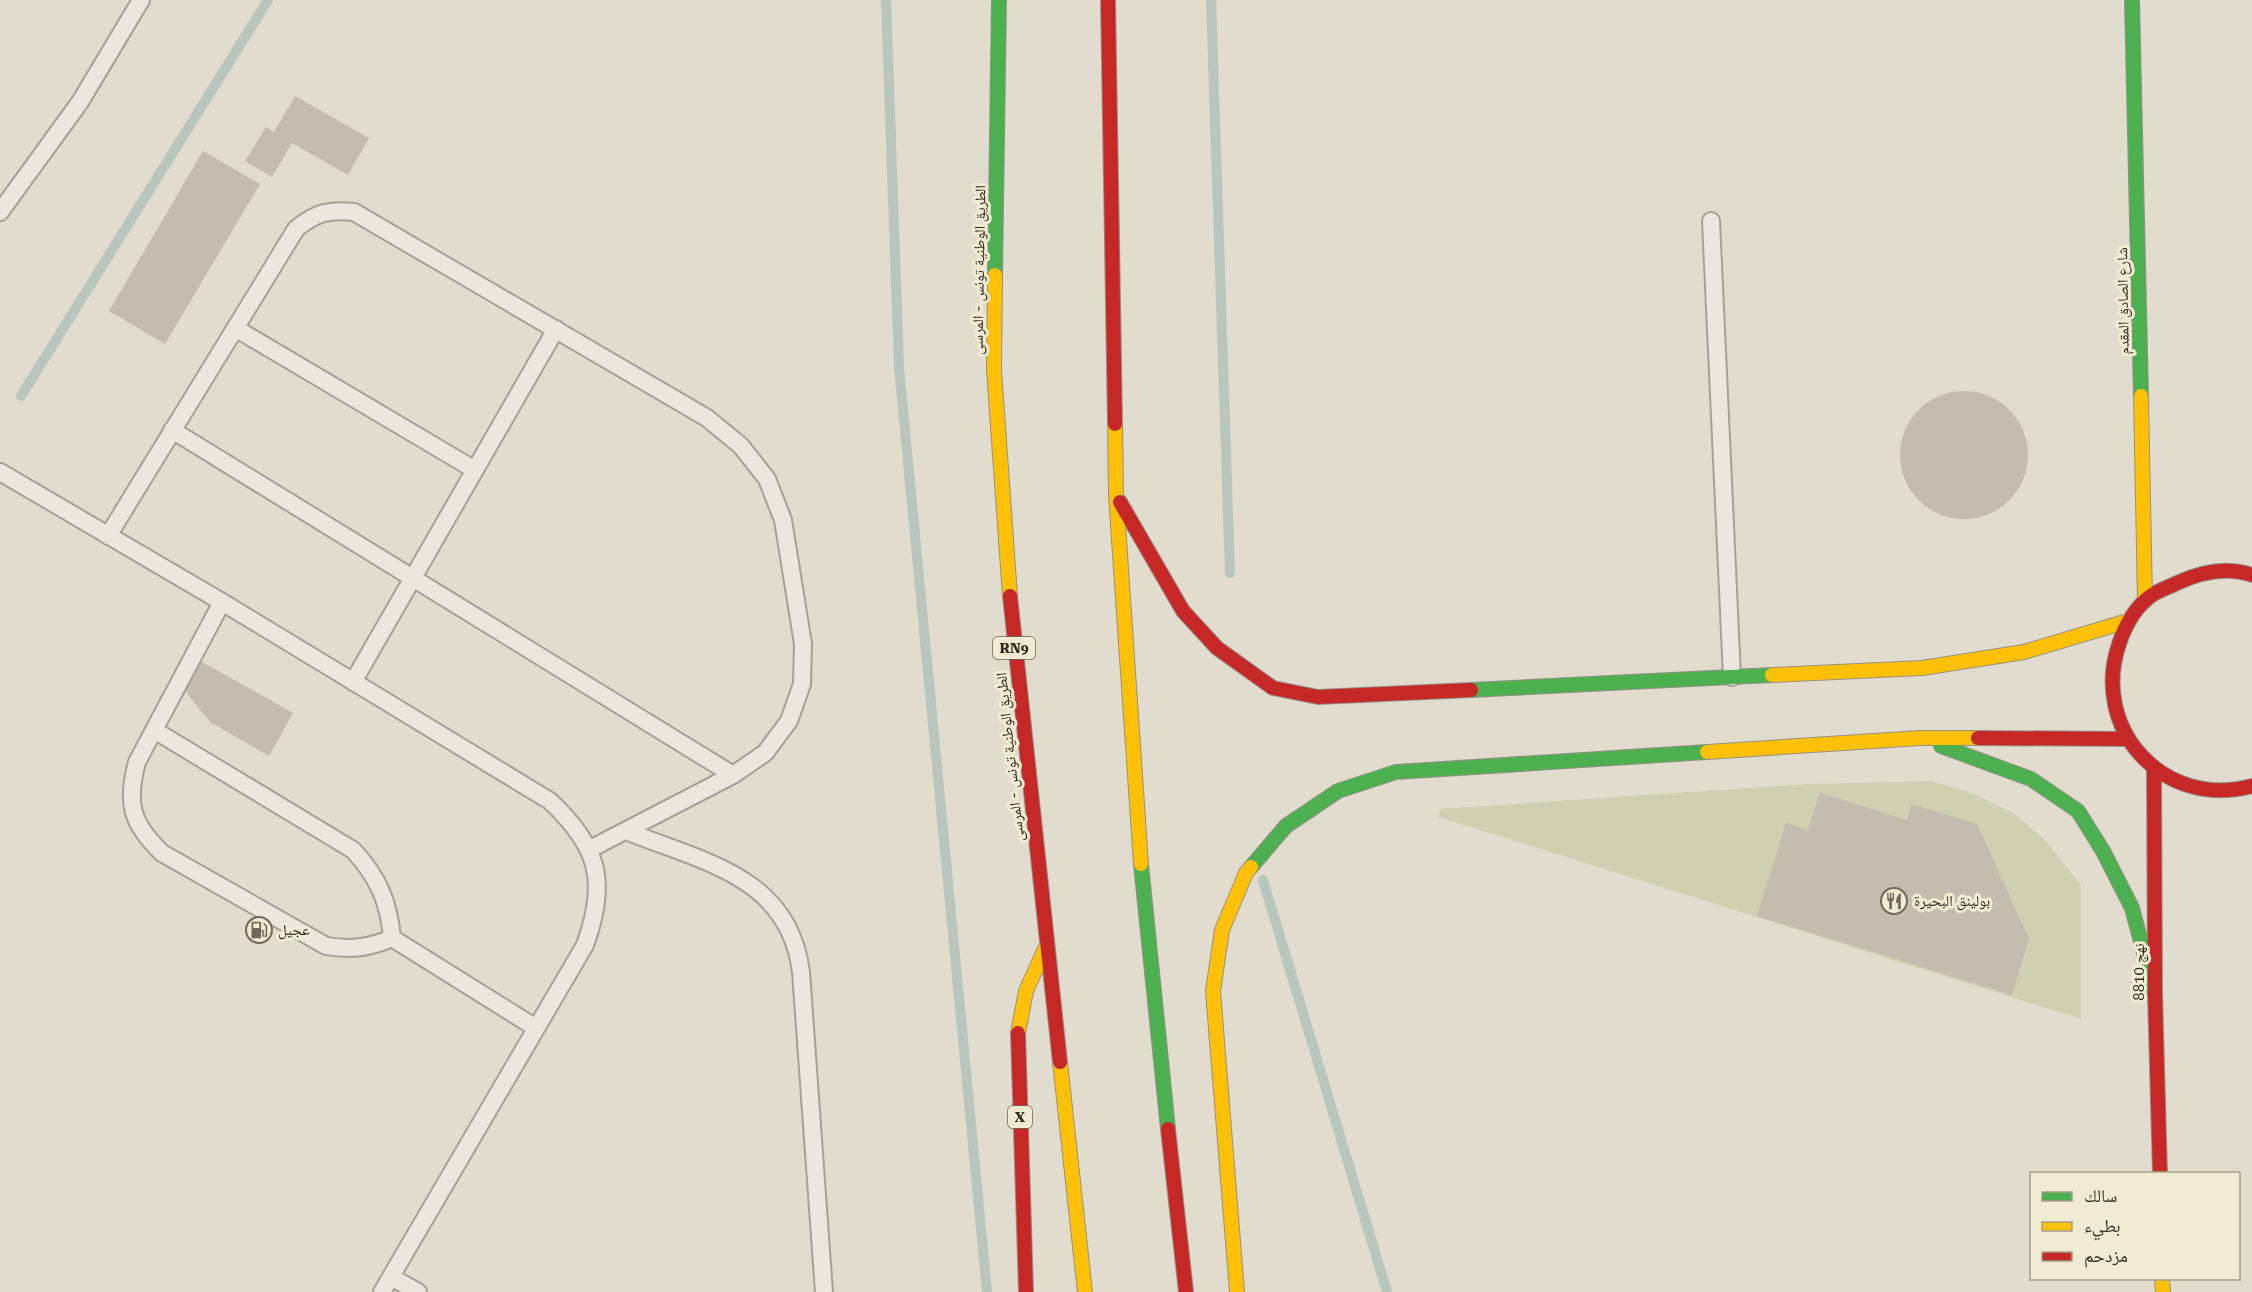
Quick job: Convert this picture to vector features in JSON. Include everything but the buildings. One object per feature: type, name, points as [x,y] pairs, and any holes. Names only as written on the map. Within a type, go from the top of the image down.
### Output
[{"type":"main road","name":"الطريق الوطنية تونس - المرسى","points":[[999,0],[994,370],[1012,630],[1084,1292]]},
{"type":"main road","points":[[1108,0],[1116,495],[1143,896],[1186,1292]]},
{"type":"main road","name":"شارع الصادق المقدم","points":[[2132,0],[2145,601]]},
{"type":"main road","points":[[1116,495],[1182,611],[1216,648],[1273,688],[1318,697],[1922,668],[2024,652],[2128,621]]},
{"type":"main road","points":[[2252,575],[2211,571],[2175,580],[2145,601],[2128,621],[2115,649],[2111,680],[2114,710],[2126,739],[2154,770],[2188,787],[2225,792],[2252,786]]},
{"type":"main road","points":[[1237,1292],[1213,991],[1222,930],[1246,873],[1286,826],[1338,791],[1396,772],[1920,738],[2126,739]]},
{"type":"main road","points":[[1920,738],[2031,778],[2078,812],[2103,851],[2132,908],[2155,994]]},
{"type":"main road","name":"نهج 8810","points":[[2154,770],[2155,994],[2160,1172]]},
{"type":"main road","name":"X","points":[[1026,1292],[1017,1038],[1026,991],[1046,947]]},
{"type":"lane","points":[[0,212],[80,102],[141,0]]},
{"type":"lane","points":[[108,536],[296,229],[312,216],[333,209],[354,212],[707,418],[741,446],[767,479],[783,520],[803,644],[802,684],[789,721],[765,753],[733,775],[590,849]]},
{"type":"lane","points":[[1711,220],[1732,677]]},
{"type":"lane","points":[[235,328],[475,470]]},
{"type":"lane","points":[[353,682],[556,329]]},
{"type":"lane","points":[[172,430],[733,775]]},
{"type":"lane","points":[[0,472],[222,602],[550,801],[574,823],[590,849],[598,882],[596,915],[585,945],[382,1292]]},
{"type":"lane","points":[[222,602],[137,762],[130,786],[132,812],[143,835],[162,853],[326,946],[348,950],[371,947],[392,938]]},
{"type":"lane","points":[[154,730],[353,850],[370,868],[383,890],[390,913],[392,938]]},
{"type":"lane","points":[[626,831],[746,879],[782,914],[792,933],[801,972],[824,1292]]},
{"type":"lane","points":[[392,938],[536,1028]]},
{"type":"lane","points":[[391,1277],[418,1292]]},
{"type":"green space","name":"بولينق البحيرة","points":[[1932,781],[1975,794],[2013,813],[2045,840],[2081,885],[2081,1019],[1439,817],[1440,809],[1811,784]]},
{"type":"waterway","points":[[21,396],[268,0]]},
{"type":"waterway","points":[[886,0],[899,367],[987,1292]]},
{"type":"waterway","points":[[1211,0],[1230,573]]},
{"type":"waterway","points":[[1263,880],[1387,1292]]},
{"type":"traffic: fast","points":[[995,275],[999,0]]},
{"type":"traffic: fast","points":[[2132,0],[2141,396]]},
{"type":"traffic: fast","points":[[1471,690],[1772,675]]},
{"type":"traffic: fast","points":[[1941,746],[2031,779],[2078,811],[2103,851],[2132,908],[2155,994]]},
{"type":"traffic: fast","points":[[1251,867],[1286,826],[1338,791],[1396,772],[1707,752]]},
{"type":"traffic: fast","points":[[1141,864],[1168,1129]]},
{"type":"traffic: slow","points":[[995,275],[994,370],[1010,596]]},
{"type":"traffic: slow","points":[[2141,396],[2145,601]]},
{"type":"traffic: slow","points":[[1115,424],[1116,495],[1141,864]]},
{"type":"traffic: slow","points":[[1772,675],[1922,668],[2024,652],[2128,621]]},
{"type":"traffic: slow","points":[[1707,752],[1920,738],[1978,738]]},
{"type":"traffic: slow","points":[[1237,1292],[1213,991],[1222,930],[1246,873],[1251,867]]},
{"type":"traffic: slow","points":[[1018,1033],[1026,991],[1045,949]]},
{"type":"traffic: slow","points":[[1060,1062],[1085,1292]]},
{"type":"traffic: slow","points":[[2162,1280],[2163,1292]]},
{"type":"traffic: jam","points":[[1108,0],[1115,424]]},
{"type":"traffic: jam","points":[[1120,502],[1183,611],[1217,648],[1273,688],[1318,697],[1471,690]]},
{"type":"traffic: jam","points":[[2252,575],[2233,571],[2214,571],[2186,579],[2152,595],[2136,611],[2124,630],[2113,675],[2115,705],[2125,733],[2142,756],[2164,774],[2190,786],[2220,790],[2252,786]]},
{"type":"traffic: jam","points":[[1010,596],[1060,1062]]},
{"type":"traffic: jam","points":[[1978,738],[2126,739]]},
{"type":"traffic: jam","points":[[2154,770],[2155,994],[2160,1172]]},
{"type":"traffic: jam","points":[[1018,1033],[1026,1292]]},
{"type":"traffic: jam","points":[[1168,1129],[1186,1292]]},
{"type":"place","name":"بولينق البحيرة","points":[[1894,901]]},
{"type":"place","name":"عجيل","points":[[259,930]]}]
